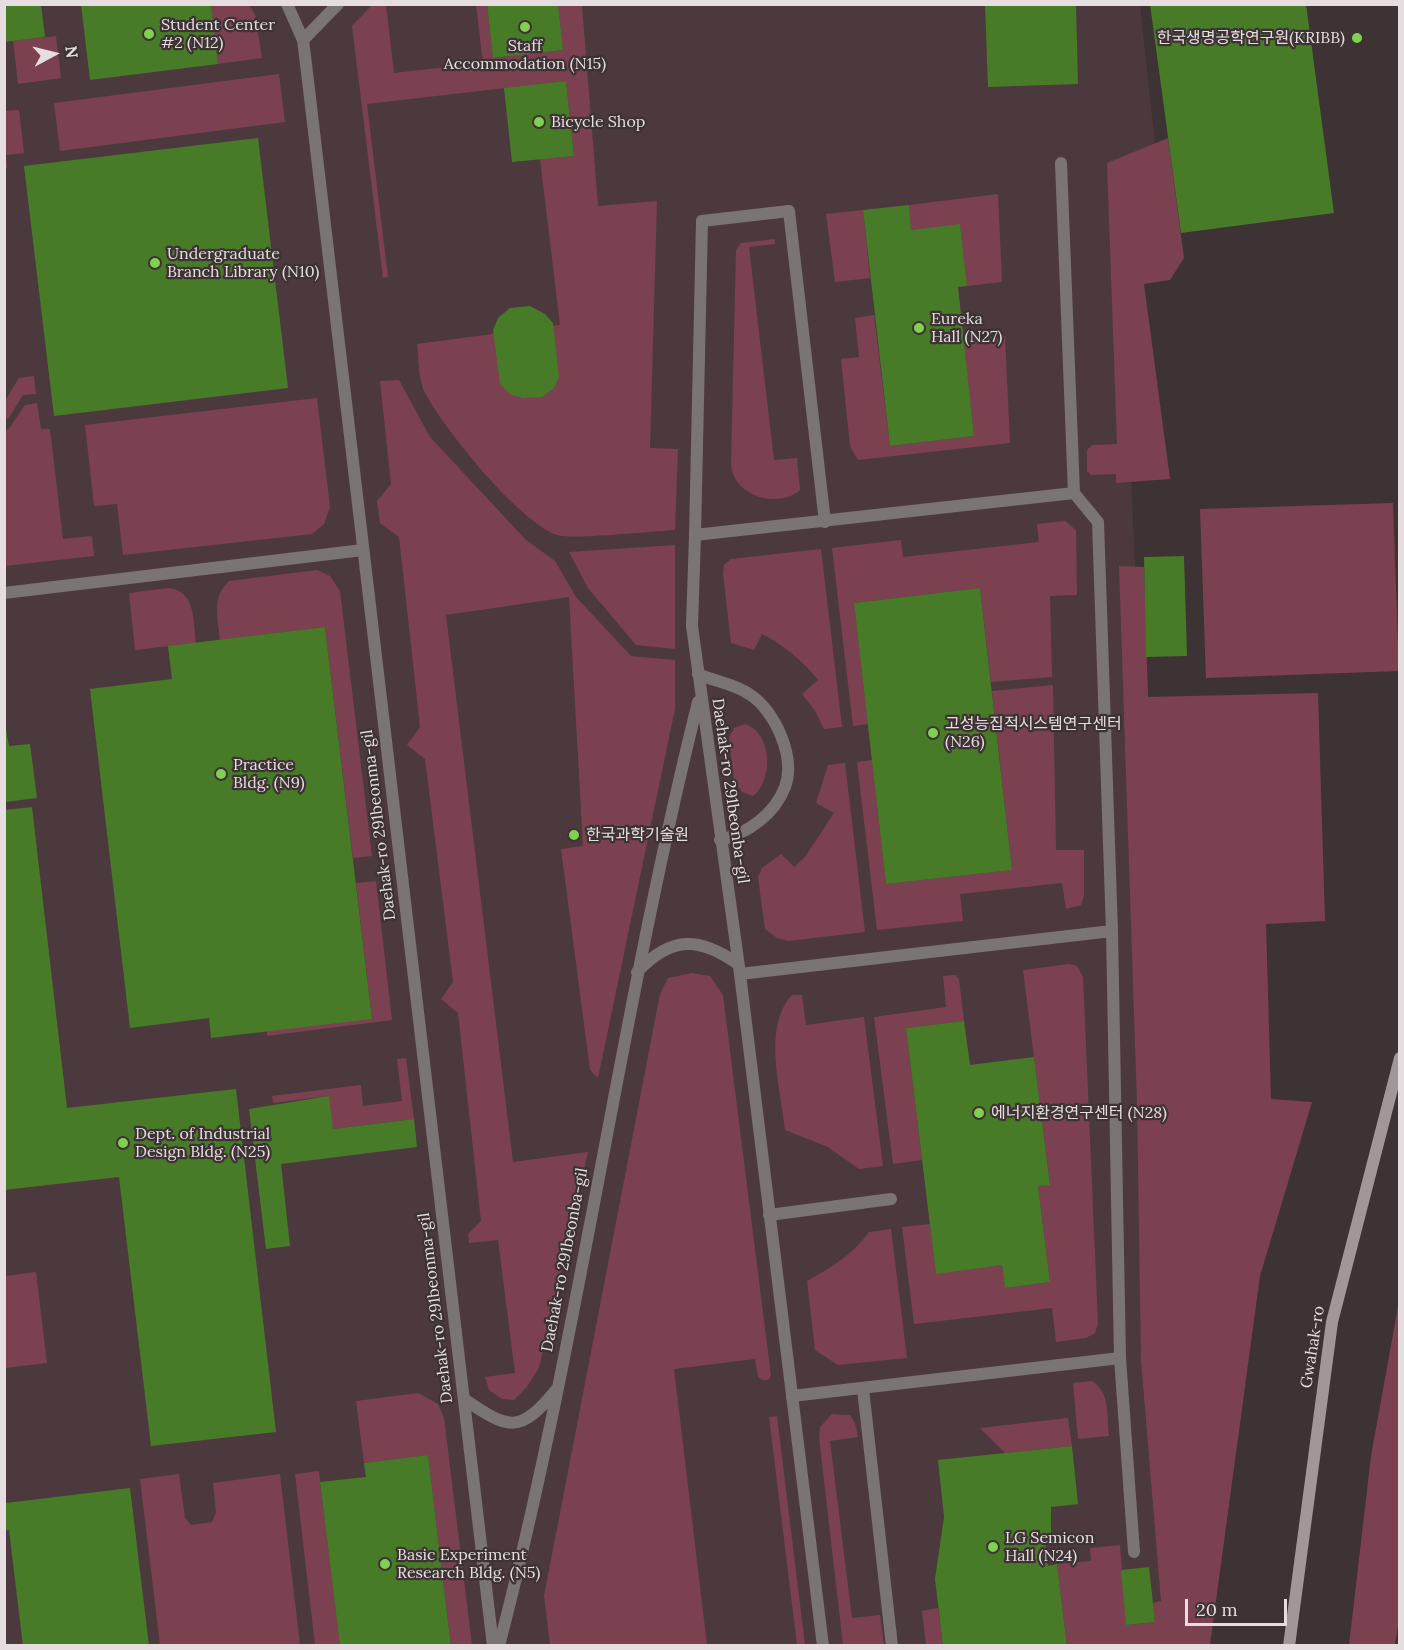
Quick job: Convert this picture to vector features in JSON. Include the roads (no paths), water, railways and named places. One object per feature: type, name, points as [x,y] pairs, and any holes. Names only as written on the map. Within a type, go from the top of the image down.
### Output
[{"type":"main road","name":"Gwahak-ro","points":[[1289,1646],[1332,1322],[1400,1058]]},
{"type":"street","name":"Daehak-ro 291beonma-gil","points":[[286,4],[303,40],[493,1646]]},
{"type":"street","points":[[303,40],[338,4]]},
{"type":"street","points":[[1061,163],[1074,493],[1098,522],[1112,931],[1120,1358],[1134,1552]]},
{"type":"street","points":[[700,693],[692,626],[702,221],[789,211],[825,522]]},
{"type":"street","points":[[695,535],[1074,493]]},
{"type":"street","points":[[4,593],[363,550]]},
{"type":"street","points":[[698,674],[749,693],[775,720],[787,753],[785,786],[764,818],[738,836],[720,840]]},
{"type":"street","name":"Daehak-ro 291beonba-gil","points":[[700,693],[739,969],[823,1646]]},
{"type":"street","name":"Daehak-ro 291beonba-gil","points":[[499,1646],[556,1390],[667,825],[700,693]]},
{"type":"street","points":[[637,972],[665,948],[688,943],[708,946],[739,969],[1112,931]]},
{"type":"street","points":[[769,1215],[891,1199]]},
{"type":"street","points":[[792,1396],[1120,1358]]},
{"type":"street","points":[[862,1389],[892,1646]]},
{"type":"street","points":[[464,1400],[496,1419],[514,1423],[537,1413],[556,1390]]},
{"type":"place","name":"Staff Accommodation (N15)","points":[[525,27]]},
{"type":"place","name":"Student Center #2 (N12)","points":[[149,34]]},
{"type":"place","name":"한국생명공학연구원(KRIBB)","points":[[1357,38]]},
{"type":"place","name":"Bicycle Shop","points":[[539,122]]},
{"type":"place","name":"Undergraduate Branch Library (N10)","points":[[155,263]]},
{"type":"place","name":"Eureka Hall (N27)","points":[[919,328]]},
{"type":"place","name":"고성능집적시스템연구센터 (N26)","points":[[933,733]]},
{"type":"place","name":"Practice Bldg. (N9)","points":[[221,774]]},
{"type":"place","name":"한국과학기술원","points":[[574,835]]},
{"type":"place","name":"에너지환경연구센터 (N28)","points":[[979,1113]]},
{"type":"place","name":"Dept. of Industrial Design Bldg. (N25)","points":[[123,1143]]},
{"type":"place","name":"LG Semicon Hall (N24)","points":[[993,1547]]},
{"type":"place","name":"Basic Experiment Research Bldg. (N5)","points":[[385,1564]]}]
